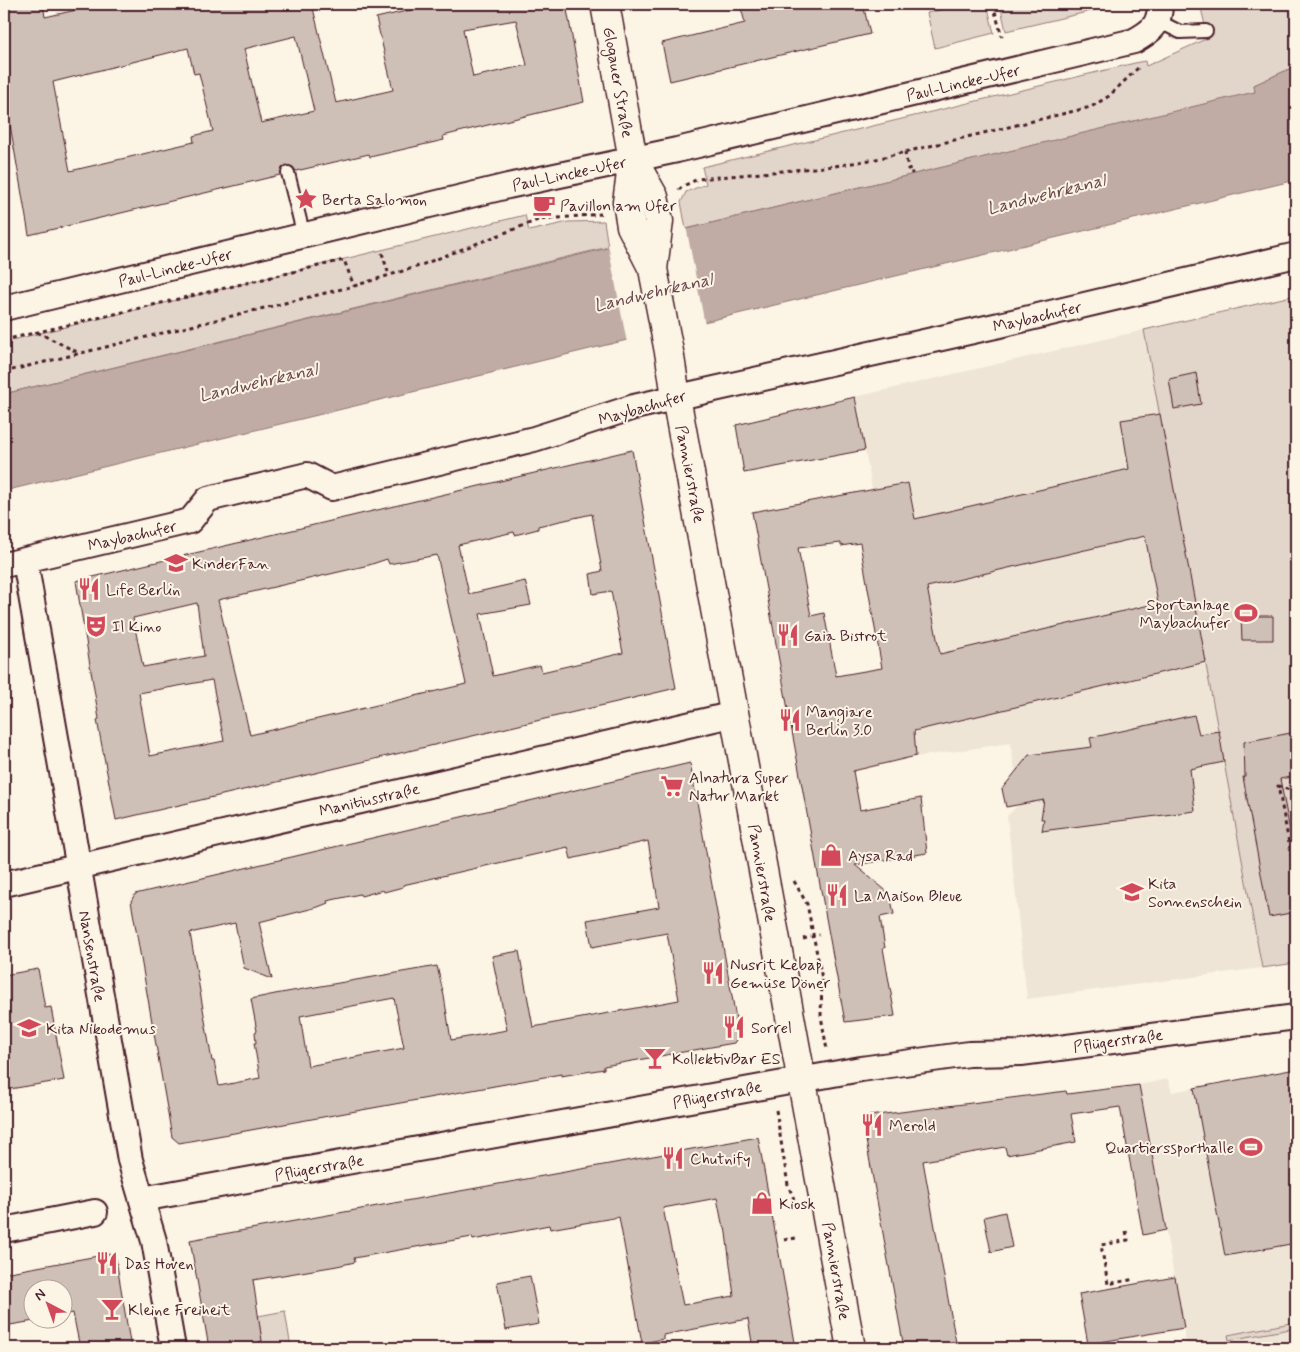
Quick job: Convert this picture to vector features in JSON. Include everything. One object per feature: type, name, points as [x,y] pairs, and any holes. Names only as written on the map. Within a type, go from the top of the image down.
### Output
[{"type":"street","name":"Glogauer Straße","points":[[605,4],[633,160],[627,202],[632,226],[647,233],[653,269]]},
{"type":"street","name":"Paul-Lincke-Ufer","points":[[4,308],[508,186],[633,160],[1134,41],[1148,34],[1159,13]]},
{"type":"street","name":"Maybachufer","points":[[14,563],[190,521],[208,498],[307,475],[332,488],[534,439],[634,406],[1013,322],[1296,254]]},
{"type":"street","name":"Pannierstraße","points":[[653,269],[851,1348]]},
{"type":"street","name":"Nansenstraße","points":[[14,563],[78,866],[130,1160],[154,1241],[173,1348]]},
{"type":"street","name":"Manitiusstraße","points":[[4,884],[735,714]]},
{"type":"street","name":"Pflügerstraße","points":[[142,1198],[861,1069],[960,1055],[1022,1053],[1296,1017]]},
{"type":"street","points":[[4,1230],[95,1212]]},
{"type":"lane","points":[[1159,13],[1180,32],[1206,31]]},
{"type":"lane","points":[[288,173],[304,236]]},
{"type":"path","points":[[993,4],[1002,37]]},
{"type":"path","points":[[677,192],[683,186],[698,179],[835,166],[905,152],[1091,107],[1109,96],[1140,66]]},
{"type":"path","points":[[905,152],[908,169],[911,168],[912,174]]},
{"type":"path","points":[[4,372],[354,286],[416,267],[538,220],[609,213]]},
{"type":"path","points":[[382,253],[389,275]]},
{"type":"path","points":[[4,340],[344,260],[354,286]]},
{"type":"path","points":[[37,332],[79,353]]},
{"type":"path","points":[[1296,792],[1278,786],[1296,879]]},
{"type":"path","points":[[794,882],[807,904],[814,937],[822,979],[822,1024]]},
{"type":"path","points":[[802,939],[819,935]]},
{"type":"path","points":[[1126,1231],[1128,1240],[1101,1245],[1108,1284],[1135,1279]]},
{"type":"path","points":[[784,1240],[796,1238]]},
{"type":"shaded area","points":[[944,4],[987,4],[994,33],[935,48],[927,13],[945,9]]},
{"type":"shaded area","points":[[1000,4],[1117,4],[1117,5],[1006,31]]},
{"type":"shaded area","points":[[1200,4],[1296,4],[1296,66],[1254,85],[1255,92],[686,229],[681,202],[686,192],[706,184],[702,167],[1139,62],[1145,61],[1146,66],[1208,38]]},
{"type":"shaded area","points":[[525,215],[529,231],[568,222],[604,221],[608,247],[4,394],[4,342]]},
{"type":"shaded area","name":"Sportanlage Maybachufer","points":[[1296,295],[1296,963],[1262,968],[1144,330]]},
{"type":"shaded area","points":[[1144,330],[1262,968],[1027,999],[1007,816],[1021,802],[1010,743],[916,757],[909,688],[855,397]]},
{"type":"shaded area","points":[[1296,1069],[1296,1348],[1187,1348],[1139,1085],[1168,1079],[1172,1092]]},
{"type":"shaded area","points":[[285,1311],[291,1348],[261,1348],[259,1342],[262,1341],[258,1316]]},
{"type":"shaded area","points":[[1296,1322],[1296,1328],[1229,1340],[1228,1335]]},
{"type":"water","name":"Landwehrkanal","points":[[1296,66],[1296,180],[4,491],[4,394],[1255,92],[1254,85]]},
{"type":"pier","points":[[686,226],[705,325],[627,343],[608,245],[611,246]]},
{"type":"building","points":[[4,4],[43,4],[45,17],[103,4],[312,4],[336,103],[393,90],[376,18],[437,4],[566,4],[584,102],[443,136],[444,140],[370,157],[369,154],[296,171],[293,167],[286,165],[282,168],[280,175],[29,235],[4,90]],"holes":[[[516,20],[527,65],[473,77],[463,29]],[[296,36],[314,111],[261,123],[244,49]],[[188,48],[194,74],[199,73],[213,131],[193,136],[194,142],[70,171],[53,82]]]},
{"type":"building","points":[[740,4],[863,4],[870,34],[670,81],[662,43],[745,23]]},
{"type":"building","points":[[1196,373],[1201,404],[1174,409],[1169,379]]},
{"type":"building","points":[[855,397],[865,450],[744,473],[736,425]]},
{"type":"building","points":[[1160,414],[1206,662],[914,731],[916,756],[853,771],[860,810],[921,798],[927,853],[855,865],[890,894],[894,914],[880,917],[885,948],[883,948],[895,1016],[845,1022],[752,512],[908,483],[915,519],[1129,469],[1121,420]],"holes":[[[1145,536],[1158,603],[940,654],[927,587]],[[841,543],[841,546],[860,543],[882,668],[836,676],[824,613],[811,616],[798,548]]]},
{"type":"building","points":[[632,450],[676,688],[116,820],[97,720],[99,719],[76,581]],"holes":[[[592,514],[602,571],[590,574],[593,594],[611,591],[623,653],[542,672],[540,665],[493,676],[480,614],[531,605],[525,581],[469,594],[458,545],[514,532],[515,535],[538,529],[538,526]],[[437,555],[466,684],[250,735],[218,600],[369,565],[387,559],[389,564]],[[197,603],[204,656],[143,667],[133,618]],[[212,680],[224,741],[150,756],[139,693]]]},
{"type":"building","points":[[1241,616],[1273,616],[1273,640],[1242,640]]},
{"type":"building","points":[[1194,715],[1199,734],[1219,731],[1224,762],[1190,769],[1195,811],[1042,831],[1044,819],[1041,819],[1044,800],[1006,807],[1002,789],[1029,755],[1092,747],[1090,738]]},
{"type":"building","points":[[1296,732],[1296,776],[1280,779],[1296,862],[1296,912],[1269,917],[1243,777],[1245,777],[1244,742]]},
{"type":"building","points":[[690,763],[739,1035],[734,1043],[604,1066],[604,1069],[561,1076],[561,1074],[179,1143],[172,1137],[131,901],[135,894]],"holes":[[[648,841],[659,907],[587,920],[592,947],[667,933],[679,1000],[533,1027],[519,951],[492,956],[507,1030],[451,1040],[437,966],[275,994],[251,999],[257,1031],[255,1032],[256,1043],[254,1043],[260,1078],[219,1086],[214,1061],[212,1061],[190,933],[235,923],[244,968],[272,979],[259,922],[318,907],[328,903],[327,901],[360,894],[361,896],[383,890],[384,892],[403,887],[403,885],[568,847],[571,859]],[[394,998],[404,1048],[308,1066],[300,1016]]]},
{"type":"building","name":"Kita Nikodemus","points":[[38,969],[45,1008],[51,1007],[64,1080],[4,1090],[4,975]]},
{"type":"building","name":"Quartierssporthalle","points":[[1296,1069],[1296,1243],[1225,1256],[1194,1088]]},
{"type":"building","points":[[1139,1085],[1166,1230],[1143,1235],[1120,1107],[1071,1114],[1076,1142],[1007,1155],[1005,1147],[923,1161],[957,1348],[904,1348],[863,1124],[869,1116],[1066,1091],[1067,1094]]},
{"type":"building","points":[[758,1137],[796,1348],[753,1348],[748,1319],[663,1335],[663,1339],[642,1343],[619,1217],[550,1229],[549,1225],[473,1240],[472,1237],[354,1258],[355,1262],[337,1266],[253,1280],[262,1341],[259,1342],[261,1348],[209,1348],[190,1240]],"holes":[[[717,1198],[726,1233],[734,1296],[683,1305],[663,1208]]]},
{"type":"building","points":[[1005,1212],[1012,1247],[991,1252],[984,1217]]},
{"type":"building","points":[[109,1254],[116,1259],[131,1348],[80,1348],[72,1313],[72,1280],[22,1280],[22,1323],[4,1326],[4,1273]]},
{"type":"building","points":[[530,1276],[539,1324],[506,1330],[497,1282]]},
{"type":"building","points":[[1175,1277],[1184,1328],[1088,1344],[1079,1294]]},
{"type":"place","name":"Berta Salomon","points":[[306,199]]},
{"type":"place","name":"Pavillon am Ufer","points":[[544,205]]},
{"type":"place","name":"KinderFan","points":[[176,563]]},
{"type":"place","name":"Life Berlin","points":[[89,589]]},
{"type":"place","name":"Sportanlage Maybachufer","points":[[1246,613]]},
{"type":"place","name":"Il Kino","points":[[96,626]]},
{"type":"place","name":"Gaia Bistrot","points":[[788,635]]},
{"type":"place","name":"Mangiare Berlin 3.0","points":[[790,720]]},
{"type":"place","name":"Alnatura Super Natur Markt","points":[[672,786]]},
{"type":"place","name":"Aysa Rad","points":[[831,855]]},
{"type":"place","name":"Kita Sonnenschein","points":[[1132,892]]},
{"type":"place","name":"La Maison Bleue","points":[[837,895]]},
{"type":"place","name":"Nusrit Kebap Gemüse Döner","points":[[713,973]]},
{"type":"place","name":"Sorrel","points":[[734,1027]]},
{"type":"place","name":"Kita Nikodemus","points":[[29,1028]]},
{"type":"place","name":"KollektivBar ES","points":[[655,1058]]},
{"type":"place","name":"Merold","points":[[872,1125]]},
{"type":"place","name":"Quartierssporthalle","points":[[1251,1147]]},
{"type":"place","name":"Chutnify","points":[[673,1158]]},
{"type":"place","name":"Kiosk","points":[[762,1203]]},
{"type":"place","name":"Das Hoven","points":[[107,1263]]},
{"type":"place","name":"Kleine Freiheit","points":[[112,1309]]}]
